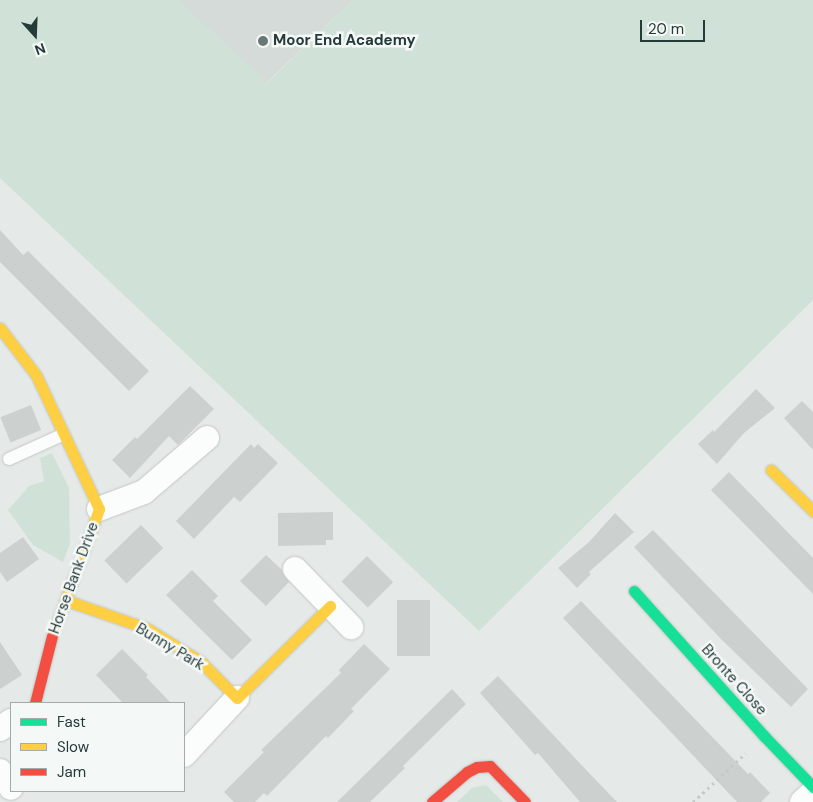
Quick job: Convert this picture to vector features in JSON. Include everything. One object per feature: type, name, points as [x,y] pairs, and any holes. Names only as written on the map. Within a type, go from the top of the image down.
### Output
[{"type":"street","name":"Horse Bank Drive","points":[[0,328],[36,375],[100,509],[48,647],[35,702]]},
{"type":"street","points":[[100,509],[144,492],[207,438]]},
{"type":"street","points":[[771,470],[813,511]]},
{"type":"street","points":[[295,569],[351,628]]},
{"type":"street","name":"Bronte Close","points":[[634,591],[764,736],[813,787]]},
{"type":"street","name":"Bunny Park","points":[[65,600],[146,628],[200,661],[237,698]]},
{"type":"street","points":[[185,754],[237,698],[330,606]]},
{"type":"street","points":[[432,802],[467,772],[476,767],[490,766],[525,802]]},
{"type":"street","points":[[0,771],[10,787]]},
{"type":"street","points":[[802,802],[813,792]]},
{"type":"lane","points":[[10,460],[64,434]]},
{"type":"path","points":[[693,802],[764,736]]},
{"type":"shaded area","name":"Moor End Academy","points":[[174,0],[353,0],[263,86]]},
{"type":"green space","points":[[0,0],[178,0],[267,83],[353,0],[813,0],[813,300],[479,631],[0,178]]},
{"type":"green space","points":[[52,453],[69,488],[70,544],[63,562],[33,545],[8,510],[29,486],[44,481],[40,458]]},
{"type":"green space","points":[[486,785],[503,802],[457,802],[472,788]]},
{"type":"building","points":[[0,230],[23,255],[28,251],[149,371],[129,391],[0,262]]},
{"type":"building","points":[[190,386],[214,409],[178,445],[169,436],[130,478],[112,460],[135,437],[137,439]]},
{"type":"building","points":[[756,389],[775,408],[744,433],[717,464],[698,444],[713,430],[714,432]]},
{"type":"building","points":[[802,401],[813,412],[813,450],[784,418]]},
{"type":"building","points":[[31,405],[41,430],[11,442],[0,417]]},
{"type":"building","points":[[251,444],[254,448],[258,444],[278,463],[240,502],[234,497],[194,539],[176,521]]},
{"type":"building","points":[[729,472],[813,558],[813,594],[711,490]]},
{"type":"building","points":[[333,512],[333,540],[326,540],[326,545],[278,546],[278,513]]},
{"type":"building","points":[[615,513],[634,532],[589,572],[591,574],[577,588],[558,568],[589,542]]},
{"type":"building","points":[[141,525],[163,548],[127,583],[104,560]]},
{"type":"building","points":[[653,530],[808,689],[791,707],[722,640],[634,547]]},
{"type":"building","points":[[23,537],[39,559],[7,582],[0,572],[0,553]]},
{"type":"building","points":[[266,555],[282,570],[289,582],[266,606],[240,581]]},
{"type":"building","points":[[367,556],[393,582],[368,608],[342,581]]},
{"type":"building","points":[[192,570],[218,596],[213,601],[252,640],[232,660],[166,595]]},
{"type":"building","points":[[397,600],[430,600],[430,656],[397,656]]},
{"type":"building","points":[[581,601],[748,774],[750,772],[770,793],[761,802],[737,802],[563,618]]},
{"type":"building","points":[[0,642],[22,675],[0,689]]},
{"type":"building","points":[[364,644],[390,669],[351,709],[354,711],[328,738],[326,736],[267,796],[264,793],[255,802],[234,802],[224,792],[264,752],[261,750],[341,673],[339,670]]},
{"type":"building","points":[[122,649],[148,675],[146,677],[170,702],[122,702],[96,675]]},
{"type":"building","points":[[498,676],[617,802],[580,802],[538,753],[535,755],[480,693]]},
{"type":"building","points":[[452,689],[466,704],[403,766],[405,768],[370,802],[337,802]]},
{"type":"traffic: fast","points":[[634,591],[764,736],[813,787]]},
{"type":"traffic: slow","points":[[0,328],[36,375],[99,509],[52,636]]},
{"type":"traffic: slow","points":[[771,470],[813,511]]},
{"type":"traffic: slow","points":[[65,600],[146,628],[200,661],[237,698],[330,606]]},
{"type":"traffic: jam","points":[[35,702],[52,636]]},
{"type":"traffic: jam","points":[[432,802],[467,772],[477,767],[490,766],[525,802]]},
{"type":"place","name":"Moor End Academy","points":[[263,41]]}]
